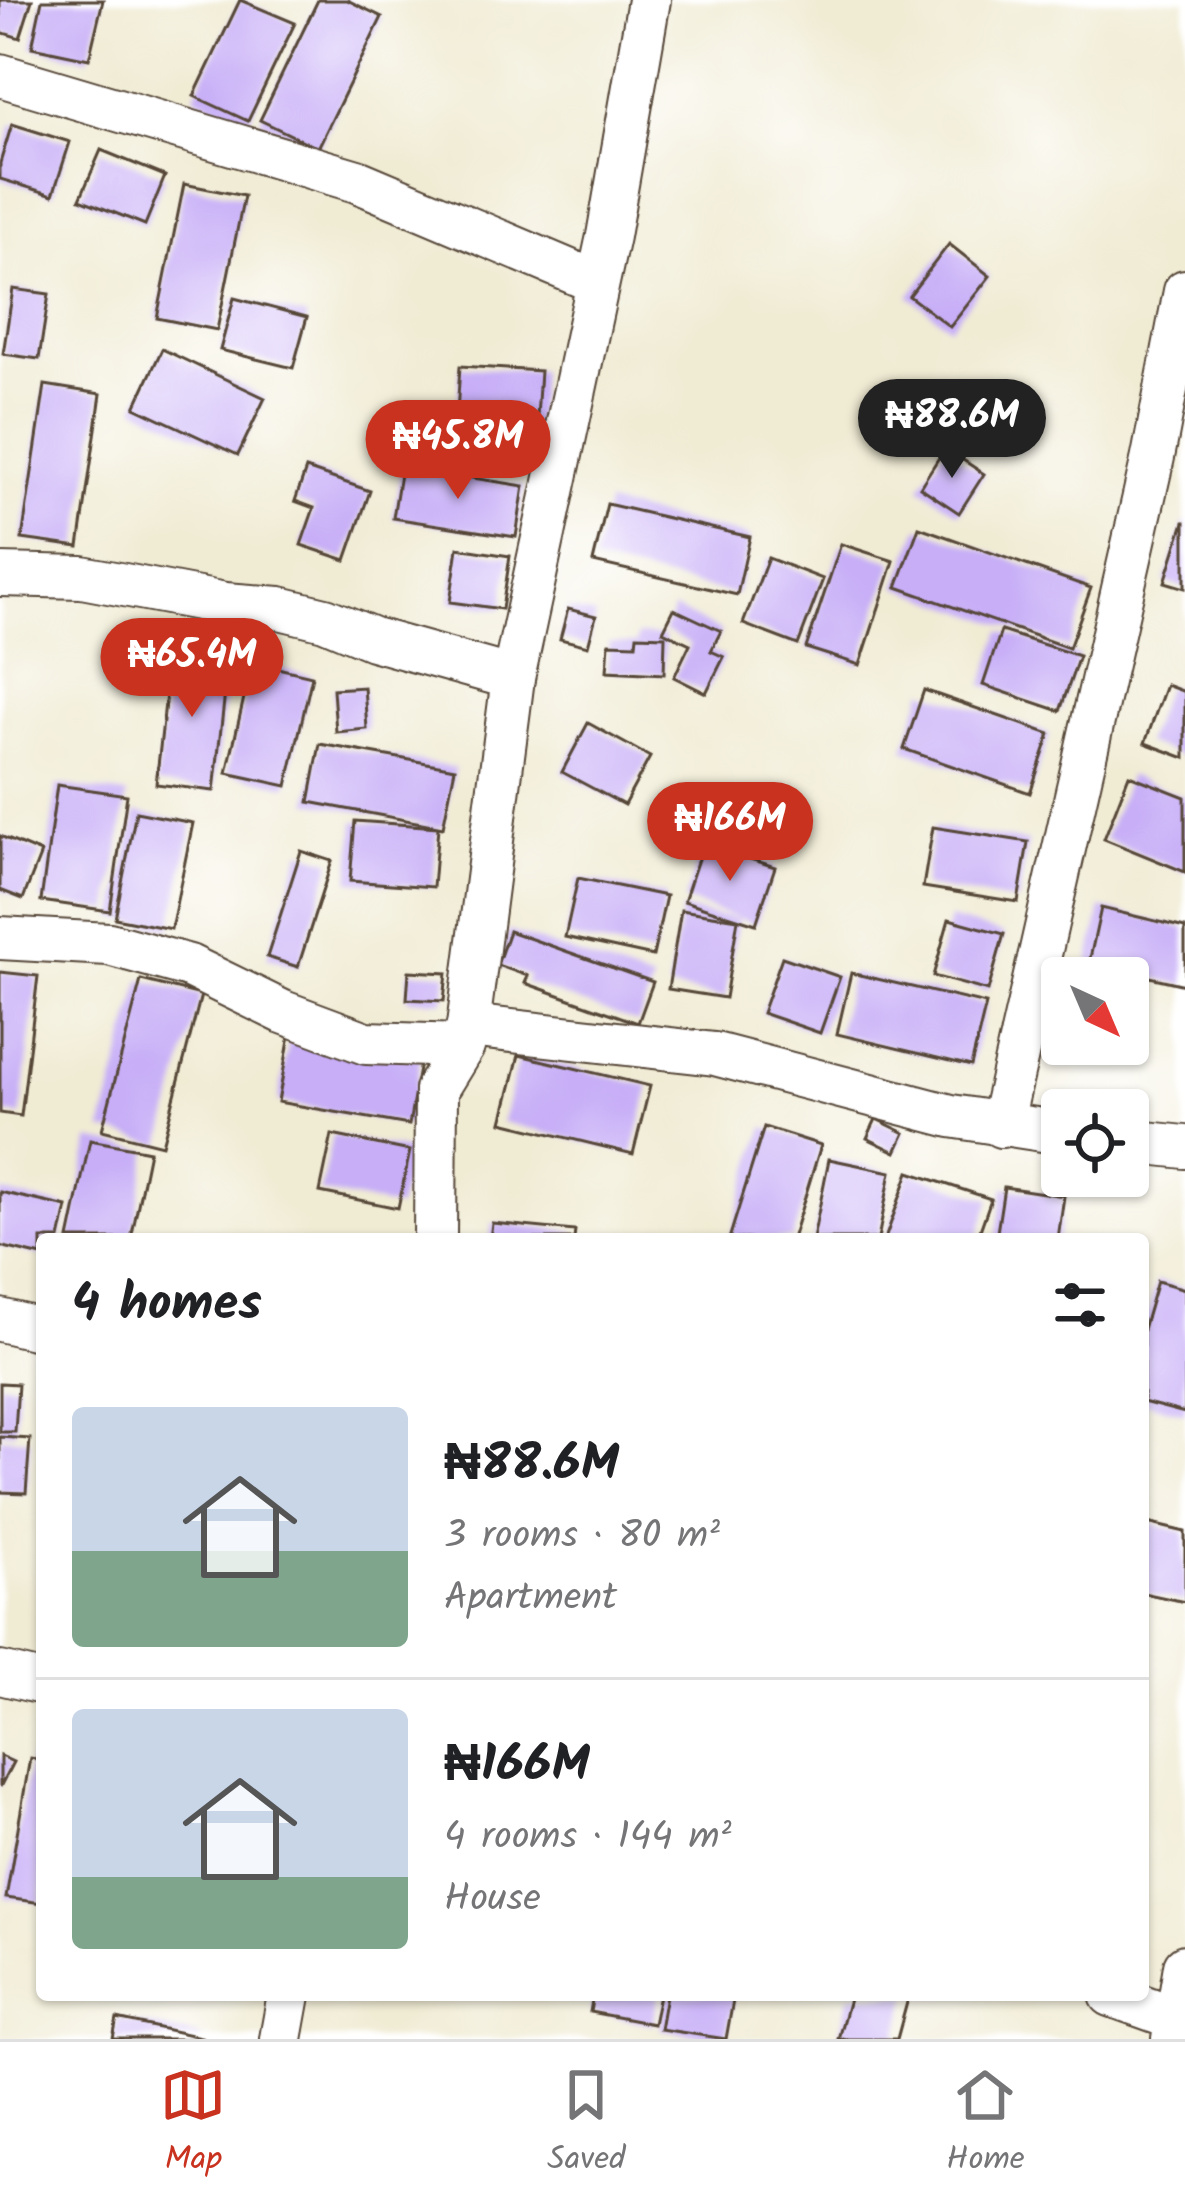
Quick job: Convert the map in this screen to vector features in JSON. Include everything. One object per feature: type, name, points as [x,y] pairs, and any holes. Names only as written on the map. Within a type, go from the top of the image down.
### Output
[{"type":"street","points":[[435,1233],[436,1090],[466,1036],[513,678],[650,0]]},
{"type":"street","points":[[0,75],[357,181],[596,282]]},
{"type":"street","points":[[1001,1126],[1153,458],[1185,291]]},
{"type":"street","points":[[0,575],[82,578],[225,604],[280,608],[513,678]]},
{"type":"street","points":[[0,938],[109,944],[189,966],[283,1012],[366,1042],[466,1036],[715,1054],[1001,1126],[1041,1131]]},
{"type":"street","points":[[1149,1143],[1185,1147]]},
{"type":"street","points":[[0,1320],[36,1329]]},
{"type":"street","points":[[0,1672],[36,1681]]},
{"type":"street","points":[[1122,2001],[1175,2029],[1185,1966]]},
{"type":"street","points":[[281,2039],[288,2001]]},
{"type":"building","points":[[0,0],[32,0],[20,38],[0,32]]},
{"type":"building","points":[[42,0],[103,0],[89,59],[32,47]]},
{"type":"building","points":[[240,0],[295,23],[248,121],[194,96]]},
{"type":"building","points":[[318,0],[347,0],[382,17],[318,148],[260,120]]},
{"type":"building","points":[[12,124],[70,142],[53,195],[0,179]]},
{"type":"building","points":[[101,150],[165,176],[145,225],[80,199]]},
{"type":"building","points":[[184,184],[244,196],[217,330],[157,318]]},
{"type":"building","points":[[949,244],[990,276],[950,327],[909,296]]},
{"type":"building","points":[[13,289],[49,294],[39,359],[3,354]]},
{"type":"building","points":[[234,298],[307,317],[293,368],[220,350]]},
{"type":"building","points":[[162,349],[265,398],[238,455],[135,407]]},
{"type":"building","points":[[460,366],[540,371],[536,433],[456,429]]},
{"type":"building","points":[[45,385],[101,394],[79,547],[22,539]]},
{"type":"building","points":[[945,448],[984,474],[959,513],[920,487]]},
{"type":"building","points":[[401,467],[524,486],[516,537],[393,518]]},
{"type":"building","points":[[306,469],[370,491],[346,560],[301,545],[314,508],[295,501]]},
{"type":"building","points":[[607,504],[750,537],[737,595],[593,562]]},
{"type":"building","points":[[1185,522],[1185,588],[1165,582]]},
{"type":"building","points":[[919,527],[1091,588],[1069,648],[897,587]]},
{"type":"building","points":[[841,544],[894,561],[860,665],[806,648]]},
{"type":"building","points":[[458,548],[510,556],[502,609],[450,602]]},
{"type":"building","points":[[768,558],[823,579],[798,645],[743,624]]},
{"type":"building","points":[[568,609],[596,616],[588,646],[560,639]]},
{"type":"building","points":[[674,609],[721,631],[711,651],[724,657],[706,693],[674,677],[690,644],[663,631]]},
{"type":"building","points":[[1001,631],[1079,656],[1060,711],[983,685]]},
{"type":"building","points":[[637,635],[665,636],[664,674],[607,671],[609,643],[636,644]]},
{"type":"building","points":[[171,649],[229,656],[214,791],[156,784]]},
{"type":"building","points":[[252,662],[312,676],[287,786],[227,773]]},
{"type":"building","points":[[1166,685],[1185,692],[1185,758],[1145,743]]},
{"type":"building","points":[[364,687],[367,729],[336,732],[333,689]]},
{"type":"building","points":[[924,690],[1050,734],[1030,793],[904,749]]},
{"type":"building","points":[[588,723],[650,757],[624,805],[562,772]]},
{"type":"building","points":[[320,744],[455,768],[443,827],[309,802]]},
{"type":"building","points":[[1129,775],[1185,797],[1185,872],[1104,839]]},
{"type":"building","points":[[57,785],[127,795],[110,911],[41,901]]},
{"type":"building","points":[[736,803],[760,822],[740,847],[716,828]]},
{"type":"building","points":[[136,812],[193,823],[171,929],[115,918]]},
{"type":"building","points":[[355,821],[438,827],[433,887],[350,881]]},
{"type":"building","points":[[933,827],[1028,842],[1018,902],[923,887]]},
{"type":"building","points":[[0,836],[41,853],[23,899],[0,890]]},
{"type":"building","points":[[703,844],[775,867],[756,924],[684,901]]},
{"type":"building","points":[[301,851],[332,861],[298,967],[267,957]]},
{"type":"building","points":[[578,878],[666,896],[653,956],[565,937]]},
{"type":"building","points":[[1101,908],[1185,928],[1185,985],[1149,977],[1149,957],[1090,957]]},
{"type":"building","points":[[681,910],[738,919],[725,998],[668,989]]},
{"type":"building","points":[[949,919],[1004,934],[988,991],[933,976]]},
{"type":"building","points":[[509,931],[653,982],[638,1023],[525,983],[528,976],[497,965]]},
{"type":"building","points":[[782,957],[840,977],[820,1033],[762,1013]]},
{"type":"building","points":[[409,971],[447,973],[444,1001],[407,999]]},
{"type":"building","points":[[0,972],[38,976],[21,1116],[0,1113]]},
{"type":"building","points":[[851,973],[986,1004],[971,1066],[837,1034]]},
{"type":"building","points":[[141,980],[201,995],[162,1145],[102,1130]]},
{"type":"building","points":[[290,1035],[421,1057],[409,1125],[278,1102]]},
{"type":"building","points":[[519,1055],[650,1086],[633,1154],[502,1122]]},
{"type":"building","points":[[876,1119],[905,1133],[896,1152],[867,1138]]},
{"type":"building","points":[[764,1127],[821,1145],[794,1233],[731,1233]]},
{"type":"building","points":[[332,1135],[410,1151],[398,1208],[320,1192]]},
{"type":"building","points":[[90,1140],[149,1151],[132,1233],[70,1233]]},
{"type":"building","points":[[829,1159],[891,1172],[879,1233],[814,1233]]},
{"type":"building","points":[[909,1172],[991,1199],[979,1233],[887,1233]]},
{"type":"building","points":[[1004,1187],[1041,1193],[1041,1197],[1064,1197],[1059,1233],[997,1233]]},
{"type":"building","points":[[0,1192],[67,1207],[61,1233],[36,1233],[36,1255],[0,1246]]},
{"type":"building","points":[[492,1223],[575,1231],[575,1233],[491,1233]]},
{"type":"building","points":[[1157,1281],[1185,1289],[1185,1413],[1149,1404],[1149,1308]]},
{"type":"building","points":[[0,1383],[18,1384],[15,1432],[0,1432]]},
{"type":"building","points":[[0,1437],[30,1439],[26,1493],[0,1492]]},
{"type":"building","points":[[1149,1523],[1185,1532],[1185,1602],[1149,1594]]},
{"type":"building","points":[[0,1756],[13,1762],[0,1787]]},
{"type":"building","points":[[30,1758],[36,1759],[36,1902],[6,1898]]},
{"type":"building","points":[[592,2001],[658,2001],[653,2024],[590,2012]]},
{"type":"building","points":[[665,2001],[733,2001],[726,2039],[660,2029]]},
{"type":"building","points":[[848,2001],[907,2001],[897,2039],[838,2039]]},
{"type":"building","points":[[117,2019],[201,2037],[113,2039]]}]
